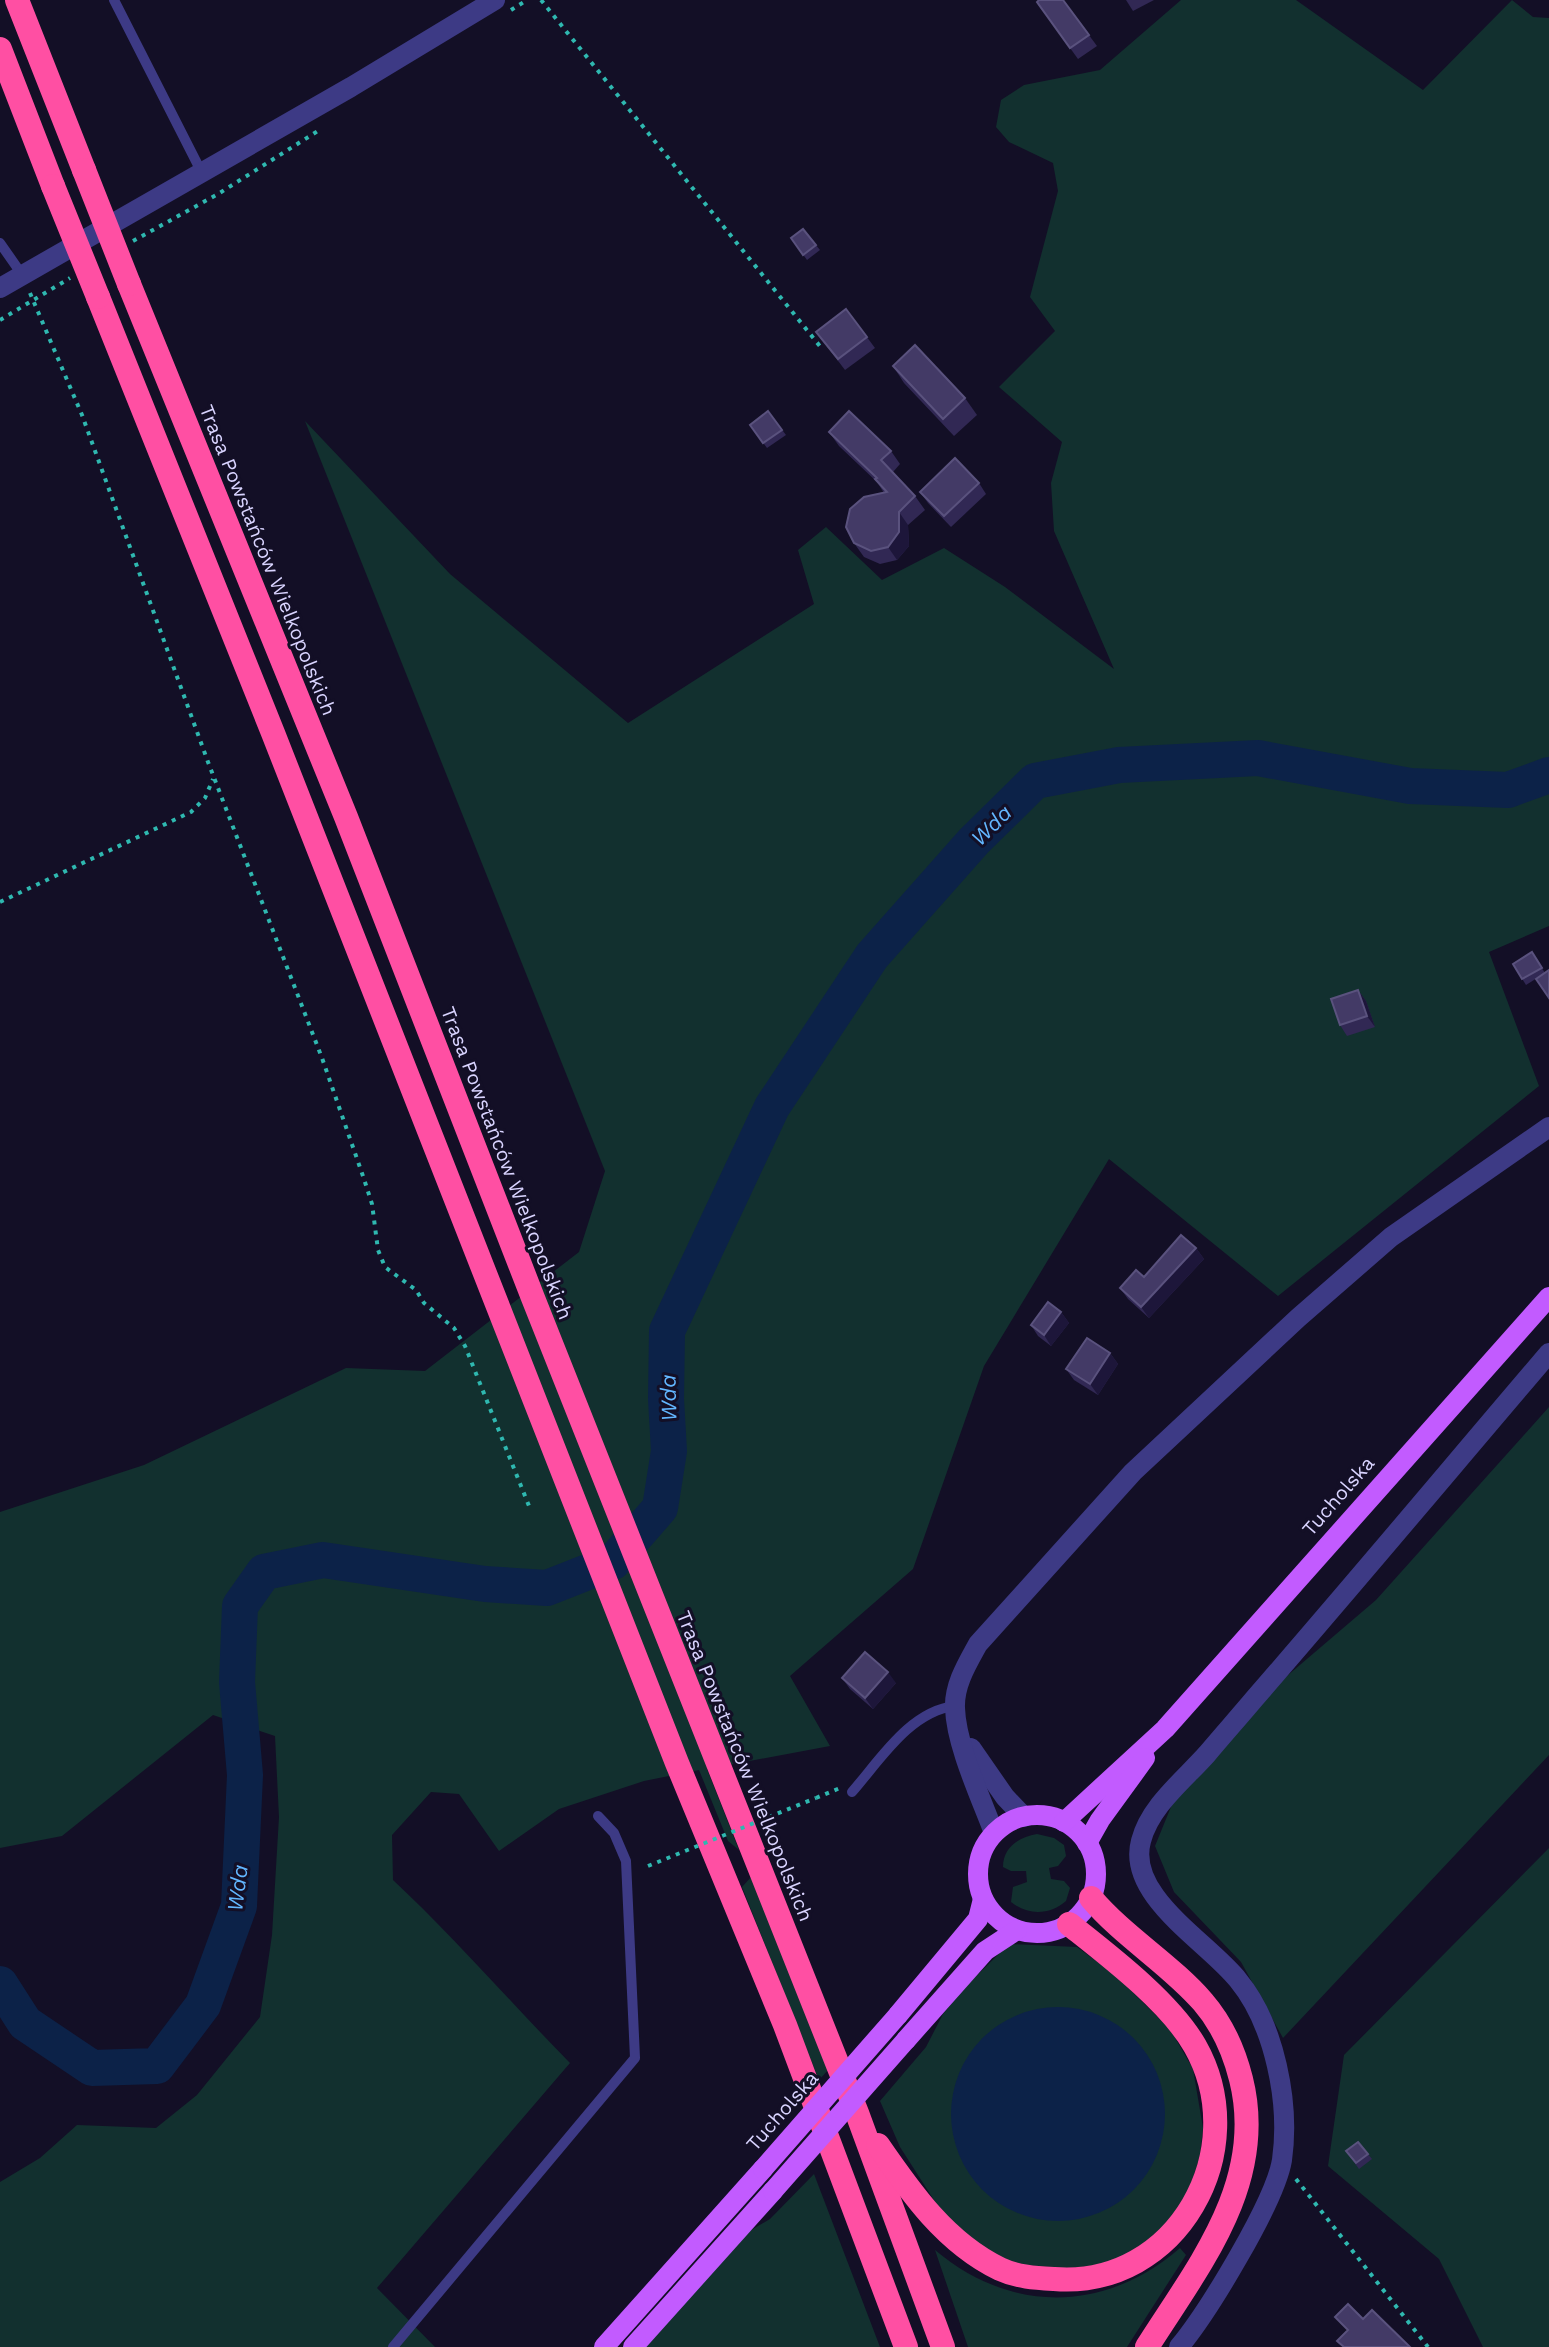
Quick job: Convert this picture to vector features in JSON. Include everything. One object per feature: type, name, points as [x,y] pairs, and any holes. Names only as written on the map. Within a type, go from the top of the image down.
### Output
[{"type":"highway","name":"Trasa Powstańców Wielkopolskich","points":[[17,0],[346,817],[857,2113],[943,2347]]},
{"type":"highway","points":[[0,49],[677,1763],[785,2025],[903,2340]]},
{"type":"highway","points":[[1091,1898],[1204,2003],[1236,2060],[1248,2113],[1248,2136],[1242,2170],[1226,2215],[1213,2243],[1147,2347]]},
{"type":"highway","points":[[857,2113],[932,2218],[956,2240],[1002,2270],[1029,2277],[1073,2281],[1110,2274],[1141,2259],[1172,2234],[1196,2201],[1210,2168],[1216,2112],[1208,2074],[1181,2026],[1105,1952],[1069,1924]]},
{"type":"main road","name":"Tucholska","points":[[1087,1843],[1106,1810],[1165,1729],[1549,1297]]},
{"type":"main road","name":"Tucholska","points":[[1064,1822],[1165,1729]]},
{"type":"main road","points":[[1046,1816],[1064,1822],[1087,1843],[1095,1865],[1095,1882],[1084,1910],[1069,1924],[1044,1933],[1017,1930],[1003,1923],[983,1899],[978,1870],[983,1850],[994,1833],[1009,1822],[1024,1817],[1046,1816]]},
{"type":"main road","name":"Tucholska","points":[[604,2347],[964,1938],[978,1919],[983,1899]]},
{"type":"main road","points":[[633,2347],[985,1951],[1017,1930]]},
{"type":"street","points":[[0,288],[497,8]]},
{"type":"street","points":[[994,1833],[958,1729],[955,1706],[961,1674],[978,1644],[1133,1472],[1298,1318],[1391,1237],[1549,1127]]},
{"type":"street","points":[[1179,2347],[1230,2268],[1269,2198],[1281,2161],[1284,2109],[1269,2033],[1239,1981],[1156,1901],[1142,1876],[1140,1842],[1158,1807],[1289,1659],[1549,1353]]},
{"type":"street","points":[[958,1729],[1005,1797],[1024,1817]]},
{"type":"lane","points":[[114,0],[202,173]]},
{"type":"lane","points":[[0,243],[23,276]]},
{"type":"lane","points":[[852,1792],[898,1739],[925,1715],[939,1708],[955,1706]]},
{"type":"lane","points":[[393,2347],[635,2058],[626,1861],[614,1833],[598,1816]]},
{"type":"path","points":[[497,8],[527,0]]},
{"type":"path","points":[[541,0],[823,350]]},
{"type":"path","points":[[128,244],[218,194],[325,127]]},
{"type":"path","points":[[23,276],[82,415],[214,777],[322,1058],[372,1204],[378,1250],[385,1267],[416,1290],[424,1303],[454,1328],[465,1346],[531,1511]]},
{"type":"path","points":[[0,320],[74,276]]},
{"type":"path","points":[[0,902],[191,812],[205,798],[214,777]]},
{"type":"path","points":[[648,1866],[840,1788],[852,1792]]},
{"type":"path","points":[[1281,2161],[1428,2347]]},
{"type":"green space","points":[[1181,0],[1296,0],[1423,90],[1512,0],[1533,17],[1549,18],[1549,926],[1489,952],[1539,1086],[1278,1296],[1109,1159],[984,1366],[913,1569],[790,1676],[830,1746],[707,1769],[739,1850],[728,1841],[699,1770],[644,1781],[559,1809],[499,1851],[459,1794],[431,1792],[392,1835],[393,1880],[570,2063],[377,2288],[435,2347],[0,2347],[0,2182],[40,2158],[77,2125],[156,2128],[197,2095],[260,2017],[272,1935],[279,1817],[275,1736],[213,1715],[62,1836],[0,1848],[0,1512],[144,1465],[346,1368],[425,1371],[579,1252],[605,1171],[305,421],[450,574],[628,723],[814,604],[798,550],[826,527],[882,580],[944,548],[1005,587],[1114,669],[1054,531],[1051,483],[1062,442],[999,387],[1055,331],[1030,297],[1058,191],[1053,163],[1009,142],[996,127],[1001,100],[1024,85],[1100,70]]},
{"type":"green space","points":[[1549,1407],[1549,1755],[1283,2038],[1241,1962],[1174,1892],[1155,1846],[1175,1797],[1267,1693],[1376,1600]]},
{"type":"green space","points":[[1037,1834],[1054,1838],[1064,1845],[1066,1856],[1058,1866],[1049,1868],[1051,1879],[1064,1881],[1070,1888],[1066,1901],[1060,1906],[1032,1912],[1011,1902],[1013,1887],[1027,1882],[1026,1871],[1011,1871],[1003,1867],[1006,1854],[1013,1844]]},
{"type":"green space","points":[[1549,1848],[1549,2347],[1483,2347],[1439,2259],[1328,2166],[1344,2055]]},
{"type":"green space","points":[[752,1876],[829,2069],[819,2080],[742,1887]]},
{"type":"green space","points":[[1009,1944],[1077,1947],[1114,1974],[1170,2029],[1193,2069],[1203,2128],[1200,2156],[1187,2197],[1167,2224],[1147,2241],[1123,2256],[1097,2266],[1064,2268],[1026,2265],[997,2257],[948,2222],[900,2147],[880,2101],[926,2047],[943,2014]]},
{"type":"green space","points":[[814,2174],[880,2347],[646,2347],[746,2233],[770,2219]]},
{"type":"green space","points":[[1180,2248],[1186,2255],[1127,2347],[968,2347],[935,2250],[964,2271],[995,2286],[1026,2295],[1058,2297],[1090,2294],[1121,2285]]},
{"type":"water","points":[[1058,2007],[1099,2015],[1133,2039],[1157,2073],[1165,2114],[1157,2155],[1133,2189],[1099,2213],[1058,2221],[1017,2213],[983,2189],[959,2155],[951,2114],[959,2073],[983,2039],[1017,2015]]},
{"type":"building","points":[[1063,0],[1089,35],[1070,48],[1037,2]]},
{"type":"building","points":[[803,229],[816,245],[803,255],[791,238]]},
{"type":"building","points":[[846,309],[867,337],[838,359],[816,332]]},
{"type":"building","points":[[915,345],[965,398],[943,419],[893,366]]},
{"type":"building","points":[[768,411],[782,430],[763,443],[750,425]]},
{"type":"building","points":[[849,411],[891,451],[881,460],[915,496],[899,512],[899,532],[888,547],[871,551],[854,543],[846,527],[850,509],[864,497],[887,492],[877,478],[829,432]]},
{"type":"building","points":[[955,458],[979,483],[944,516],[920,492]]},
{"type":"building","points":[[1532,952],[1542,968],[1522,979],[1513,964]]},
{"type":"building","points":[[1549,970],[1549,998],[1536,979]]},
{"type":"building","points":[[1358,990],[1367,1016],[1340,1025],[1331,999]]},
{"type":"building","points":[[1181,1235],[1196,1248],[1141,1307],[1120,1288],[1136,1270],[1144,1277]]},
{"type":"building","points":[[1048,1302],[1061,1312],[1044,1335],[1031,1325]]},
{"type":"building","points":[[1087,1338],[1110,1353],[1090,1384],[1066,1369]]},
{"type":"building","points":[[865,1652],[888,1672],[865,1698],[842,1678]]},
{"type":"building","points":[[1358,2142],[1368,2154],[1356,2163],[1346,2151]]},
{"type":"building","points":[[1348,2304],[1363,2319],[1372,2310],[1410,2347],[1344,2347],[1337,2341],[1348,2330],[1335,2317]]},
{"type":"waterway","name":"Wda","points":[[0,1984],[25,2023],[92,2068],[157,2066],[203,2005],[239,1906],[245,1775],[237,1682],[240,1606],[264,1572],[323,1560],[485,1584],[547,1588],[613,1562],[660,1508],[669,1451],[667,1331],[772,1107],[872,956],[974,841],[1035,781],[1119,765],[1258,758],[1410,786],[1508,790],[1549,775]]}]
